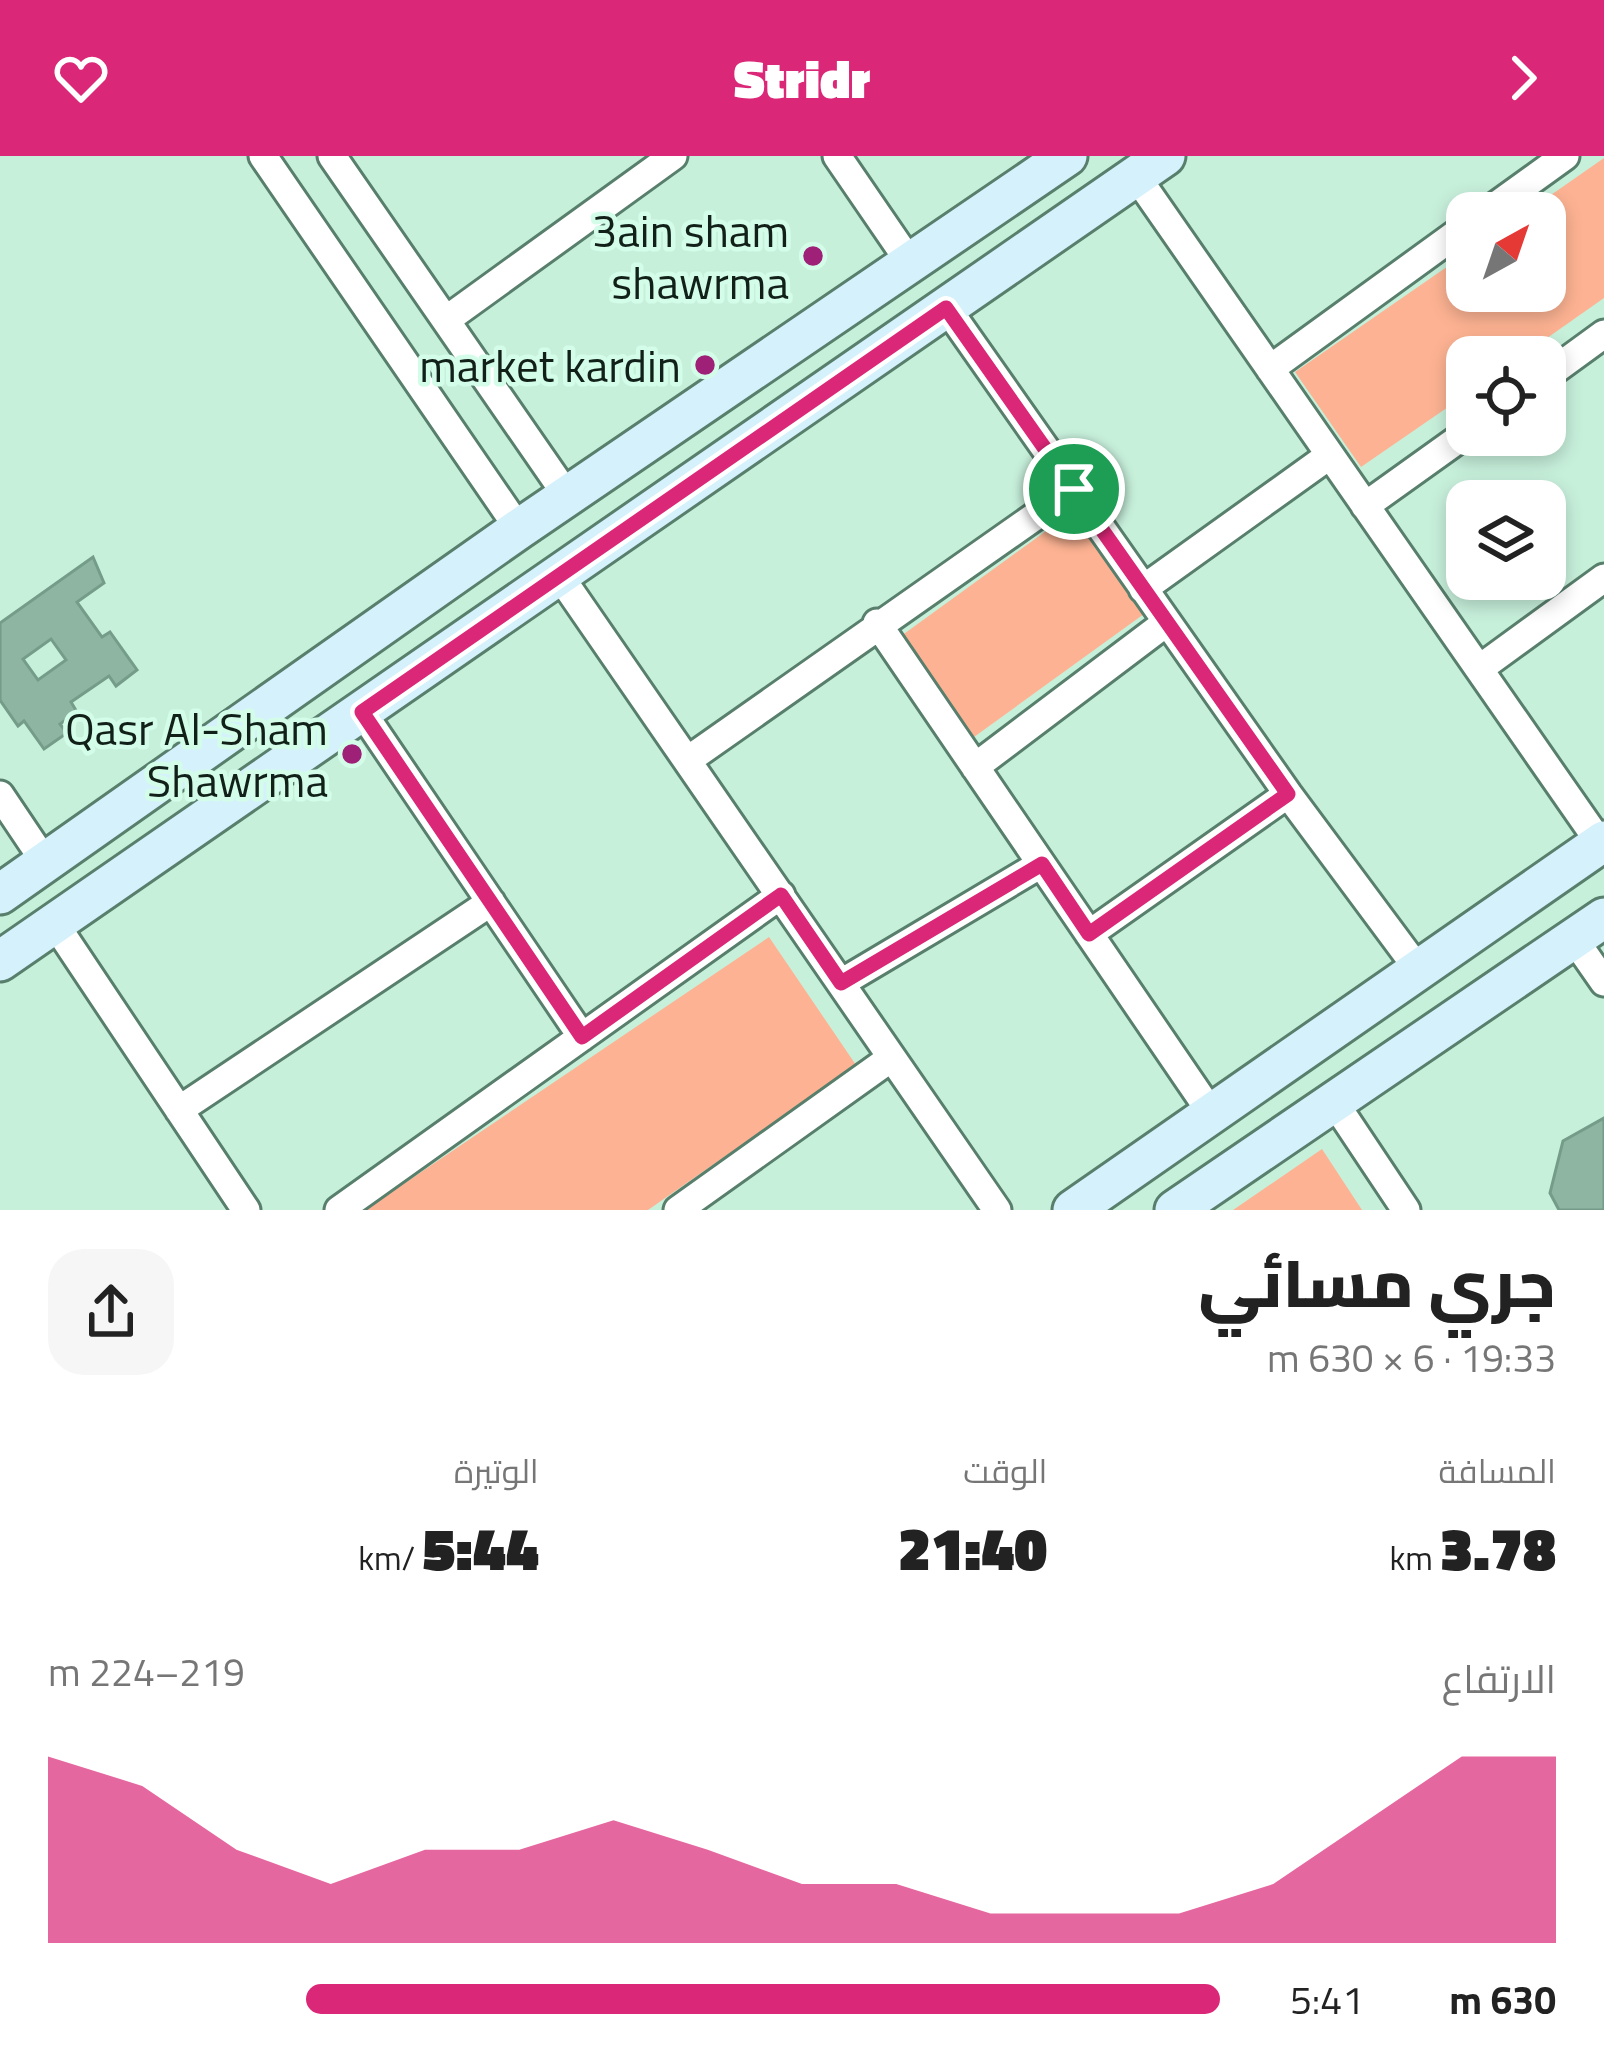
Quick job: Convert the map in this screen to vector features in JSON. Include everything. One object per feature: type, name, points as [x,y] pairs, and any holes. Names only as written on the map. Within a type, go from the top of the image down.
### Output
[{"type":"street","points":[[263,156],[519,529]]},
{"type":"street","points":[[332,156],[568,497]]},
{"type":"street","points":[[446,320],[673,156]]},
{"type":"street","points":[[837,156],[911,264]]},
{"type":"street","points":[[0,894],[519,529],[1066,156]]},
{"type":"street","points":[[1515,192],[1564,156]]},
{"type":"street","points":[[0,961],[1150,166],[1270,369],[1602,842],[1073,1210]]},
{"type":"street","points":[[1270,369],[1446,241]]},
{"type":"street","points":[[946,308],[1288,794],[1418,968]]},
{"type":"street","points":[[1566,362],[1604,334]]},
{"type":"street","points":[[1365,506],[1446,448]]},
{"type":"street","points":[[1143,589],[1330,454]]},
{"type":"street","points":[[688,760],[1074,489]]},
{"type":"street","points":[[559,575],[997,1210]]},
{"type":"street","points":[[1479,669],[1604,578]]},
{"type":"street","points":[[975,767],[1167,622]]},
{"type":"street","points":[[877,623],[1212,1114]]},
{"type":"street","points":[[362,712],[582,1037]]},
{"type":"street","points":[[1089,934],[1288,794]]},
{"type":"street","points":[[0,795],[45,862]]},
{"type":"street","points":[[841,983],[1042,864]]},
{"type":"street","points":[[340,1210],[781,895]]},
{"type":"street","points":[[179,1110],[491,902]]},
{"type":"street","points":[[55,924],[246,1210]]},
{"type":"street","points":[[1175,1210],[1589,928],[1604,982]]},
{"type":"street","points":[[678,1210],[891,1058]]},
{"type":"street","points":[[1334,1102],[1406,1210]]},
{"type":"shaded area","points":[[1604,158],[1604,298],[1550,336],[1446,336],[1446,408],[1361,467],[1295,372],[1446,268],[1446,312],[1566,312],[1566,192],[1555,192]]},
{"type":"shaded area","points":[[1071,513],[1144,614],[974,737],[901,636]]},
{"type":"shaded area","points":[[769,937],[856,1065],[648,1210],[365,1210]]},
{"type":"shaded area","points":[[1322,1149],[1362,1210],[1233,1210]]},
{"type":"building","points":[[93,557],[104,583],[77,602],[102,637],[110,632],[137,670],[116,686],[109,676],[71,702],[77,712],[60,724],[67,733],[44,749],[24,721],[18,726],[0,700],[0,623]],"holes":[[[51,639],[66,660],[38,680],[23,659]]]},
{"type":"building","points":[[1604,1118],[1604,1210],[1559,1210],[1550,1193],[1563,1141]]},
{"type":"place","name":"3ain sham shawrma","points":[[813,256]]},
{"type":"place","name":"market kardin","points":[[705,365]]},
{"type":"place","name":"Qasr Al-Sham Shawrma","points":[[352,754]]},
{"type":"route","points":[[946,308],[1074,489],[1288,794],[1089,934],[1042,864],[841,983],[781,895],[582,1037],[362,712],[946,308]]}]
